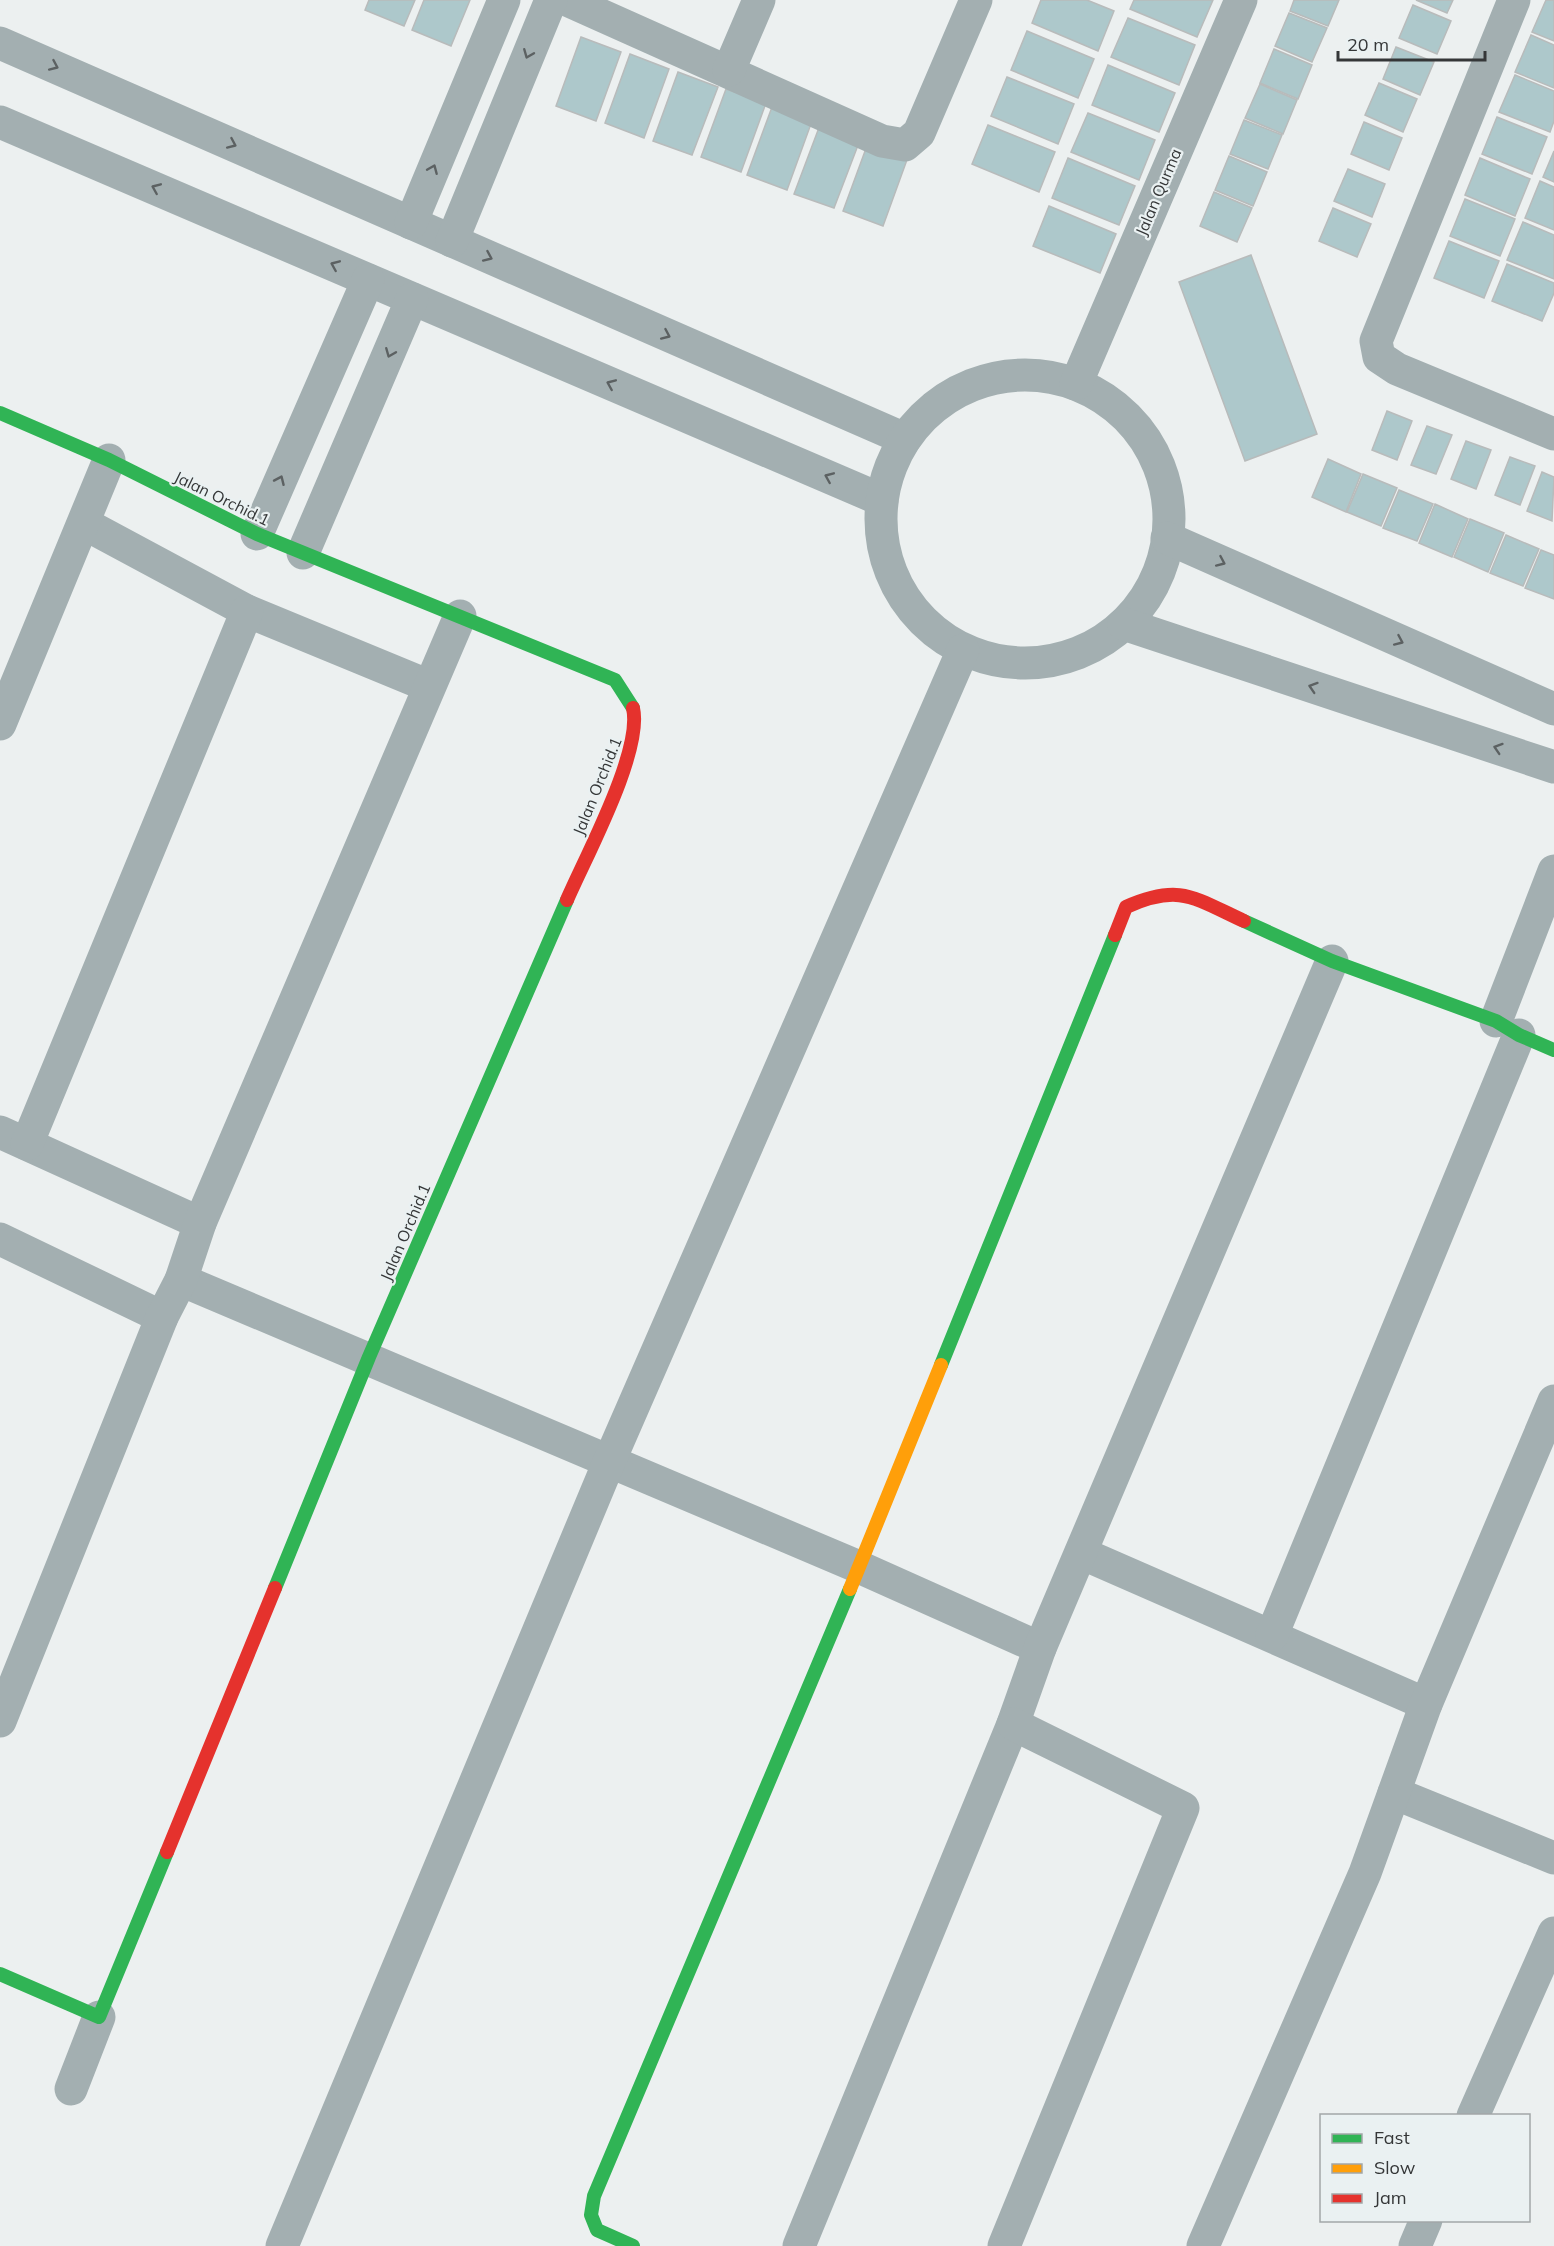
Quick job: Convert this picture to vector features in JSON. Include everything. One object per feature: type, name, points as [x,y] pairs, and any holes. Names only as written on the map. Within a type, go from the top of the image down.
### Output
[{"type":"street","points":[[411,222],[504,0]]},
{"type":"street","points":[[452,241],[551,0]]},
{"type":"street","points":[[567,0],[729,70],[882,141],[904,145],[919,134],[976,0]]},
{"type":"street","points":[[729,70],[759,0]]},
{"type":"street","name":"Jalan Qurma","points":[[1076,384],[1241,0]]},
{"type":"street","points":[[1514,0],[1376,340],[1379,357],[1398,369],[1551,424]]},
{"type":"street","points":[[0,43],[905,439]]},
{"type":"street","points":[[0,122],[882,500]]},
{"type":"street","points":[[256,534],[368,280]]},
{"type":"street","points":[[303,553],[412,299]]},
{"type":"street","points":[[1023,375],[1044,375],[1076,384],[1105,398],[1129,418],[1149,444],[1162,474],[1168,506],[1167,538],[1159,570],[1145,599],[1124,624],[1096,645],[1065,658],[1030,664],[996,660],[963,650],[938,634],[916,613],[898,588],[887,560],[881,530],[882,500],[891,468],[905,439],[926,414],[951,394],[981,382],[1023,375]]},
{"type":"street","name":"Jalan Orchid.1","points":[[0,413],[109,460],[256,534],[615,680],[630,695],[636,731],[630,756],[369,1357],[99,2017]]},
{"type":"street","points":[[0,724],[85,524],[109,460]]},
{"type":"street","points":[[85,524],[247,611],[429,686]]},
{"type":"street","points":[[1167,538],[1554,709]]},
{"type":"street","points":[[200,1223],[13,1138],[247,611]]},
{"type":"street","points":[[0,1720],[162,1317],[181,1280],[200,1223],[460,616]]},
{"type":"street","points":[[1124,624],[1554,766]]},
{"type":"street","points":[[282,2246],[609,1462],[963,650]]},
{"type":"street","points":[[1272,1635],[1508,1028],[1554,871]]},
{"type":"street","points":[[633,2246],[597,2230],[591,2215],[594,2196],[859,1567],[1126,907],[1157,893],[1171,891],[1186,895],[1332,961],[1553,1046]]},
{"type":"street","points":[[799,2246],[1013,1724],[1040,1648],[1332,961]]},
{"type":"street","points":[[0,1239],[162,1317]]},
{"type":"street","points":[[181,1280],[369,1357],[609,1462],[859,1567],[1040,1648]]},
{"type":"street","points":[[1203,2246],[1365,1873],[1426,1704],[1554,1401]]},
{"type":"street","points":[[1081,1553],[1426,1704]]},
{"type":"street","points":[[1004,2246],[1183,1808],[1013,1724]]},
{"type":"street","points":[[1394,1793],[1554,1858]]},
{"type":"street","points":[[1473,2114],[1554,1933]]},
{"type":"street","points":[[0,1974],[99,2017],[71,2089]]},
{"type":"street","points":[[1415,2246],[1425,2222]]},
{"type":"building","points":[[369,0],[415,0],[404,26],[365,10]]},
{"type":"building","points":[[424,0],[470,0],[451,46],[412,30]]},
{"type":"building","points":[[1041,0],[1087,0],[1114,11],[1098,51],[1032,23]]},
{"type":"building","points":[[1134,0],[1213,0],[1197,37],[1130,9]]},
{"type":"building","points":[[1294,0],[1339,0],[1328,26],[1290,11]]},
{"type":"building","points":[[1416,0],[1453,0],[1447,13]]},
{"type":"building","points":[[1546,0],[1554,0],[1554,41],[1532,32]]},
{"type":"building","points":[[1413,5],[1451,21],[1437,54],[1399,38]]},
{"type":"building","points":[[1289,13],[1327,28],[1312,62],[1275,46]]},
{"type":"building","points":[[1128,18],[1195,45],[1179,85],[1111,57]]},
{"type":"building","points":[[1027,31],[1094,59],[1078,98],[1011,70]]},
{"type":"building","points":[[1531,35],[1554,45],[1554,88],[1515,72]]},
{"type":"building","points":[[581,37],[621,52],[596,121],[556,106]]},
{"type":"building","points":[[1396,47],[1434,62],[1420,95],[1383,79]]},
{"type":"building","points":[[1274,49],[1312,65],[1298,99],[1260,83]]},
{"type":"building","points":[[630,54],[669,69],[644,138],[605,123]]},
{"type":"building","points":[[1108,65],[1175,93],[1159,132],[1092,105]]},
{"type":"building","points":[[678,72],[718,87],[692,155],[653,141]]},
{"type":"building","points":[[1515,75],[1554,91],[1554,121],[1550,132],[1499,112]]},
{"type":"building","points":[[1007,77],[1074,104],[1058,144],[991,116]]},
{"type":"building","points":[[1379,83],[1417,99],[1403,132],[1365,115]]},
{"type":"building","points":[[1260,84],[1297,100],[1283,134],[1245,118]]},
{"type":"building","points":[[726,89],[766,103],[741,172],[701,157]]},
{"type":"building","points":[[772,107],[812,121],[787,190],[747,175]]},
{"type":"building","points":[[1088,113],[1155,140],[1139,180],[1071,152]]},
{"type":"building","points":[[1497,117],[1547,137],[1532,174],[1482,154]]},
{"type":"building","points":[[1244,120],[1282,135],[1268,169],[1230,154]]},
{"type":"building","points":[[1364,122],[1402,138],[1389,170],[1351,154]]},
{"type":"building","points":[[820,125],[860,140],[834,208],[794,194]]},
{"type":"building","points":[[988,125],[1055,152],[1039,192],[972,164]]},
{"type":"building","points":[[868,143],[908,157],[883,226],[843,211]]},
{"type":"building","points":[[1554,151],[1554,182],[1543,177]]},
{"type":"building","points":[[1229,156],[1267,172],[1253,206],[1215,190]]},
{"type":"building","points":[[1068,158],[1135,186],[1119,225],[1052,198]]},
{"type":"building","points":[[1480,158],[1530,179],[1515,216],[1465,195]]},
{"type":"building","points":[[1348,169],[1385,184],[1372,217],[1334,201]]},
{"type":"building","points":[[1540,181],[1554,187],[1554,230],[1525,218]]},
{"type":"building","points":[[1214,192],[1252,208],[1237,242],[1200,226]]},
{"type":"building","points":[[1465,199],[1515,219],[1500,256],[1450,236]]},
{"type":"building","points":[[1049,206],[1116,234],[1100,273],[1033,246]]},
{"type":"building","points":[[1333,208],[1371,224],[1357,257],[1319,241]]},
{"type":"building","points":[[1523,222],[1554,235],[1554,279],[1507,260]]},
{"type":"building","points":[[1449,241],[1499,261],[1484,298],[1434,278]]},
{"type":"building","points":[[1251,255],[1317,434],[1245,461],[1179,282]]},
{"type":"building","points":[[1507,264],[1554,283],[1554,293],[1542,321],[1492,301]]},
{"type":"building","points":[[1387,411],[1412,421],[1397,460],[1372,450]]},
{"type":"building","points":[[1427,426],[1452,435],[1436,474],[1411,465]]},
{"type":"building","points":[[1466,441],[1491,450],[1476,489],[1451,479]]},
{"type":"building","points":[[1510,457],[1535,466],[1520,505],[1495,495]]},
{"type":"building","points":[[1328,459],[1361,474],[1346,512],[1312,497]]},
{"type":"building","points":[[1542,472],[1554,477],[1552,521],[1527,511]]},
{"type":"building","points":[[1363,474],[1397,488],[1381,526],[1347,512]]},
{"type":"building","points":[[1399,490],[1433,504],[1417,541],[1383,528]]},
{"type":"building","points":[[1435,504],[1468,519],[1452,557],[1419,543]]},
{"type":"building","points":[[1470,519],[1504,533],[1488,572],[1454,557]]},
{"type":"building","points":[[1506,535],[1539,549],[1523,586],[1490,573]]},
{"type":"building","points":[[1541,550],[1554,555],[1554,599],[1525,588]]},
{"type":"traffic: fast","points":[[0,413],[109,460],[257,534],[615,680],[633,708]]},
{"type":"traffic: fast","points":[[275,1588],[369,1357],[567,900]]},
{"type":"traffic: fast","points":[[1244,921],[1332,961],[1496,1021],[1519,1035],[1554,1050]]},
{"type":"traffic: fast","points":[[941,1365],[1115,935]]},
{"type":"traffic: fast","points":[[633,2246],[597,2230],[591,2215],[594,2196],[850,1589]]},
{"type":"traffic: fast","points":[[0,1974],[99,2017],[167,1852]]},
{"type":"traffic: slow","points":[[850,1589],[941,1365]]},
{"type":"traffic: jam","points":[[567,900],[622,776],[634,727],[633,708]]},
{"type":"traffic: jam","points":[[1115,935],[1126,907],[1160,896],[1186,896],[1244,921]]},
{"type":"traffic: jam","points":[[167,1852],[275,1588]]}]
